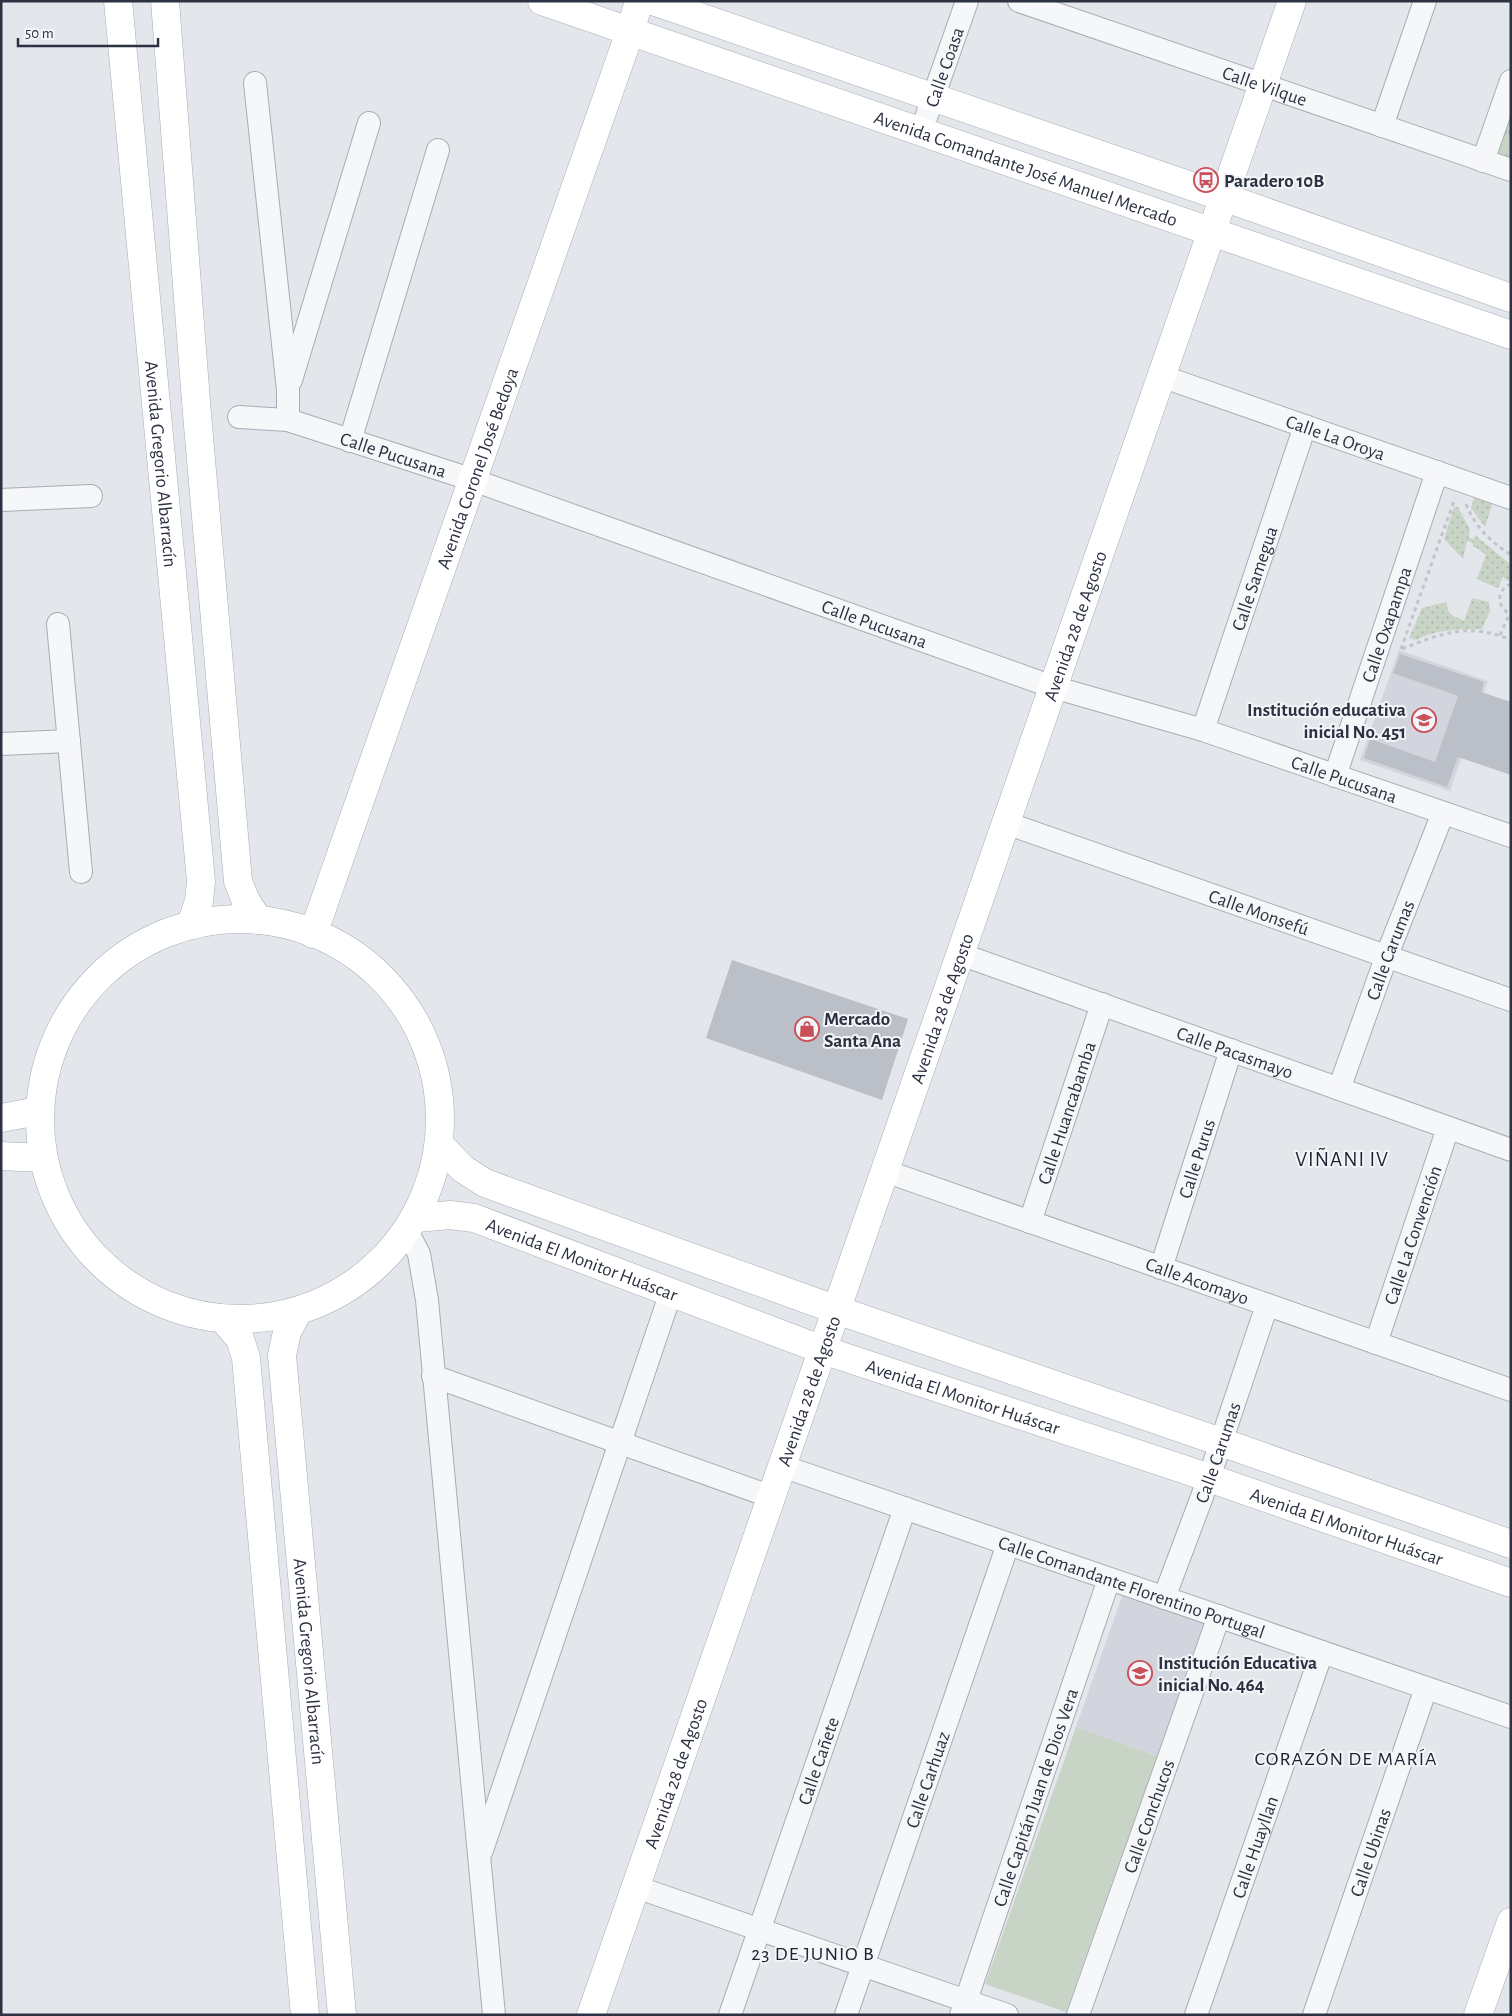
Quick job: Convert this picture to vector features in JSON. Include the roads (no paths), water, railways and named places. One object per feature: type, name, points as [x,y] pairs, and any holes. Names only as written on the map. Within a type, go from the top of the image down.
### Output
[{"type":"street","name":"Avenida Gregorio Albarracín","points":[[118,1],[201,881],[199,901],[191,925]]},
{"type":"street","name":"Avenida Gregorio Albarracín","points":[[165,1],[197,414],[238,881],[245,899],[258,920]]},
{"type":"street","name":"Avenida Comandante José Manuel Mercado","points":[[542,1],[1511,336]]},
{"type":"street","name":"Avenida Coronel José Bedoya","points":[[314,934],[630,32],[639,1]]},
{"type":"street","name":"Avenida Comandante José Manuel Mercado","points":[[653,1],[1511,298]]},
{"type":"street","name":"Calle Coasa","points":[[921,132],[967,1]]},
{"type":"street","name":"Calle Vilque","points":[[1019,1],[1511,170]]},
{"type":"street","name":"Avenida 28 de Agosto","points":[[591,2015],[1292,1]]},
{"type":"street","points":[[1382,126],[1425,1]]},
{"type":"street","points":[[1483,161],[1511,81]]},
{"type":"street","points":[[255,83],[288,390],[288,420]]},
{"type":"street","points":[[288,390],[369,123]]},
{"type":"street","points":[[350,441],[438,150]]},
{"type":"street","name":"Calle La Oroya","points":[[1161,376],[1511,498]]},
{"type":"street","name":"Calle Pucusana","points":[[239,417],[288,420],[473,480],[1053,686],[1203,730],[1511,836]]},
{"type":"street","name":"Calle Samegua","points":[[1203,730],[1305,426]]},
{"type":"street","name":"Calle Oxapampa","points":[[1335,776],[1437,472]]},
{"type":"street","points":[[1,500],[91,496]]},
{"type":"street","points":[[58,624],[81,872]]},
{"type":"street","points":[[1,744],[69,741]]},
{"type":"street","name":"Calle Carumas","points":[[1339,1089],[1387,955],[1443,813]]},
{"type":"street","name":"Calle Monsefú","points":[[1006,823],[1511,1000]]},
{"type":"street","points":[[258,920],[297,927],[335,943],[369,965],[397,994],[419,1028],[434,1065],[441,1105],[440,1145],[431,1183],[411,1224],[394,1249],[366,1276],[334,1297],[298,1311],[261,1319],[222,1319],[185,1312],[149,1298],[117,1278],[89,1252],[67,1221],[50,1187],[42,1158],[38,1111],[46,1064],[62,1025],[86,990],[116,962],[152,939],[191,925],[213,921],[258,920]]},
{"type":"street","name":"Calle Pacasmayo","points":[[960,954],[1511,1150]]},
{"type":"street","name":"Calle Huancabamba","points":[[1030,1222],[1102,1004]]},
{"type":"street","name":"Calle Purus","points":[[1161,1268],[1231,1050]]},
{"type":"street","points":[[1,1118],[38,1111]]},
{"type":"street","name":"Calle La Convención","points":[[1376,1343],[1448,1128]]},
{"type":"street","name":"Avenida El Monitor Huáscar","points":[[440,1145],[463,1169],[485,1182],[837,1310],[1511,1544]]},
{"type":"street","points":[[1,1156],[42,1158]]},
{"type":"street","name":"Calle Acomayo","points":[[885,1172],[1511,1390]]},
{"type":"street","name":"Avenida El Monitor Huáscar","points":[[411,1224],[450,1215],[474,1218],[823,1350],[1209,1478],[1511,1582]]},
{"type":"street","points":[[411,1224],[419,1254],[427,1300],[494,2015]]},
{"type":"street","points":[[479,1858],[671,1292]]},
{"type":"street","name":"Calle Carumas","points":[[1164,1598],[1209,1478],[1267,1305]]},
{"type":"street","name":"Avenida Gregorio Albarracín","points":[[298,1311],[287,1332],[282,1355],[342,2015]]},
{"type":"street","name":"Avenida Gregorio Albarracín","points":[[222,1319],[240,1340],[246,1358],[305,2015]]},
{"type":"street","points":[[433,1376],[772,1498]]},
{"type":"street","name":"Calle Comandante Florentino Portugal","points":[[782,1466],[1511,1717]]},
{"type":"street","name":"Calle Cañete","points":[[730,2015],[905,1508]]},
{"type":"street","name":"Calle Carhuaz","points":[[846,2015],[1008,1544]]},
{"type":"street","name":"Calle Capitán Juan de Dios Vera","points":[[963,2007],[1109,1579]]},
{"type":"street","name":"Calle Conchucos","points":[[1078,2015],[1219,1616]]},
{"type":"street","name":"Calle Huayllan","points":[[1196,2015],[1322,1652]]},
{"type":"street","name":"Calle Ubinas","points":[[1314,2015],[1426,1688]]},
{"type":"street","points":[[636,1887],[863,1966],[963,2007],[1007,2015]]},
{"type":"street","points":[[1478,2015],[1511,1922]]},
{"type":"place","name":"Paradero 10B","points":[[1206,180]]},
{"type":"place","name":"Institución educativa inicial No. 451","points":[[1424,720]]},
{"type":"place","name":"Mercado Santa Ana","points":[[807,1029]]},
{"type":"place","name":"Institución Educativa inicial No. 464","points":[[1140,1673]]},
{"type":"district","name":"VIÑANI IV","points":[[1342,1159]]},
{"type":"district","name":"CORAZÓN DE MARÍA","points":[[1346,1758]]},
{"type":"district","name":"23 DE JUNIO B","points":[[813,1953]]}]
